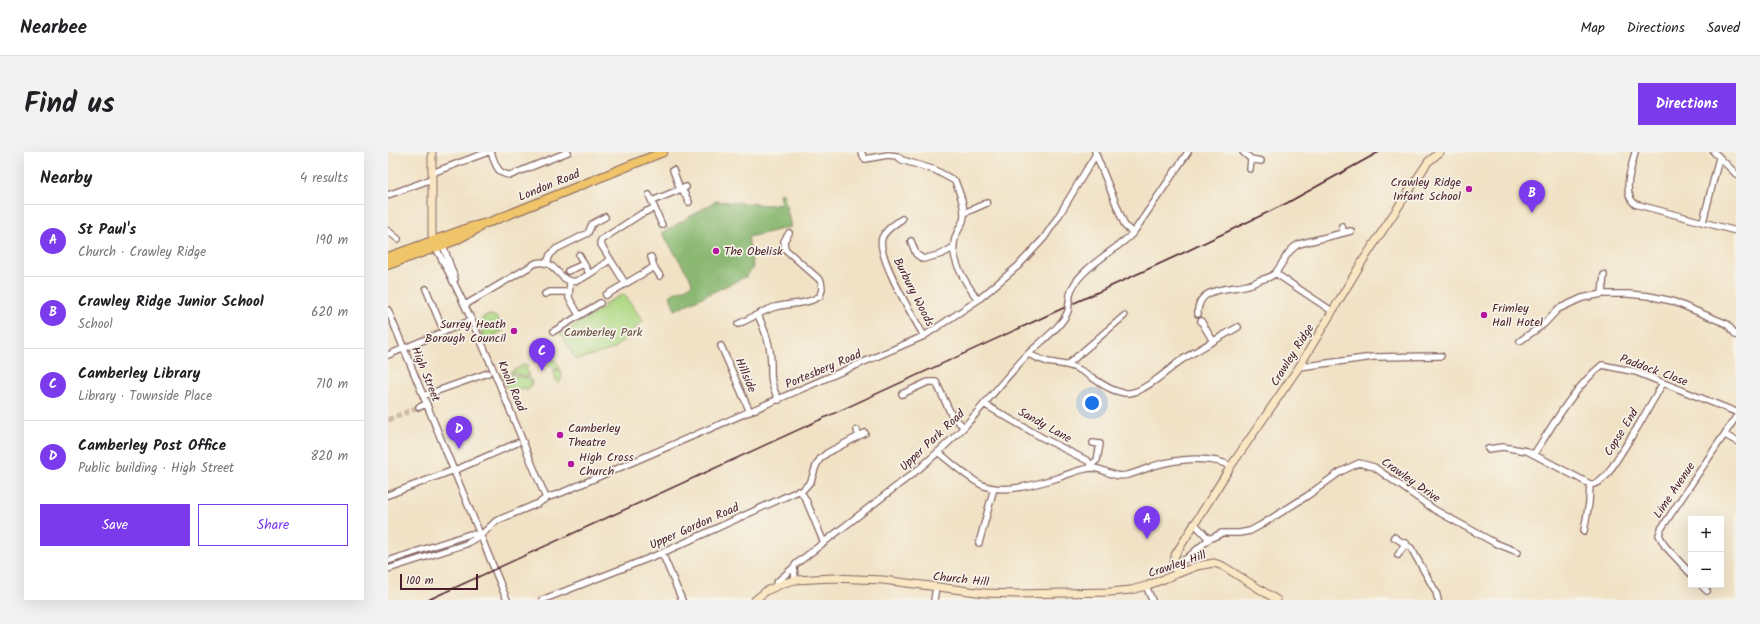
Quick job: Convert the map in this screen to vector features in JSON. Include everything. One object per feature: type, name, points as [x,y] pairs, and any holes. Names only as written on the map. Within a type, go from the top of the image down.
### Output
[{"type":"main road","name":"London Road","points":[[388,264],[663,152]]},
{"type":"main road","name":"London Road","points":[[388,257],[438,243]]},
{"type":"street","points":[[432,152],[432,229],[438,243]]},
{"type":"street","points":[[388,195],[488,152]]},
{"type":"street","points":[[491,152],[497,168],[506,175],[511,175],[568,152]]},
{"type":"street","points":[[861,152],[865,159],[888,155],[897,156],[902,160],[935,170],[946,175],[955,182],[964,213],[963,220],[955,237],[954,247],[957,262],[967,284],[978,300]]},
{"type":"street","points":[[1096,153],[1125,226],[1133,233],[1188,152]]},
{"type":"street","points":[[1243,152],[1251,159],[1261,161]]},
{"type":"street","name":"Crawley Ridge","points":[[1174,565],[1175,554],[1194,523],[1298,367],[1362,262],[1428,162],[1440,152]]},
{"type":"street","points":[[1635,152],[1628,191],[1632,202],[1736,231]]},
{"type":"street","points":[[1714,152],[1736,174]]},
{"type":"street","name":"Portesbery Road","points":[[388,569],[466,544],[481,535],[496,521],[539,503],[546,498],[561,493],[779,400],[924,336],[978,300],[1018,266],[1044,238],[1062,211],[1096,153]]},
{"type":"street","points":[[1703,222],[1719,158]]},
{"type":"street","points":[[1250,169],[1251,159]]},
{"type":"street","points":[[673,170],[689,202]]},
{"type":"street","points":[[652,201],[683,188]]},
{"type":"street","points":[[649,195],[662,225]]},
{"type":"street","points":[[964,213],[986,204]]},
{"type":"street","points":[[625,283],[600,243],[603,237],[641,214],[654,208]]},
{"type":"street","points":[[547,263],[550,255],[556,250],[588,233],[592,224],[605,217]]},
{"type":"street","name":"Burbury Woods","points":[[902,219],[889,229],[882,238],[881,245],[884,258],[895,282],[924,336]]},
{"type":"street","points":[[1342,226],[1344,233]]},
{"type":"street","points":[[388,231],[398,239]]},
{"type":"street","points":[[1198,314],[1201,301],[1207,295],[1218,290],[1248,285],[1275,274],[1283,260],[1294,246],[1351,231]]},
{"type":"street","points":[[738,324],[765,311],[790,304],[809,302],[820,296],[822,292],[821,281],[785,249],[784,241],[789,233]]},
{"type":"street","name":"Upper Park Road","points":[[755,600],[775,586],[777,582],[794,567],[920,468],[964,427],[1028,354],[1060,323],[1068,311],[1072,289],[1081,276],[1133,233]]},
{"type":"street","points":[[911,241],[916,254],[923,259],[942,254],[954,247]]},
{"type":"street","name":"Knoll Road","points":[[438,243],[454,274],[455,283],[472,320],[546,498]]},
{"type":"street","points":[[579,255],[589,273]]},
{"type":"street","points":[[651,257],[654,267],[660,276]]},
{"type":"street","points":[[465,305],[536,263],[547,263],[553,266],[562,277],[570,281],[577,280],[610,260]]},
{"type":"street","points":[[568,271],[584,264]]},
{"type":"street","points":[[606,295],[654,267]]},
{"type":"street","points":[[1275,274],[1332,311]]},
{"type":"street","points":[[1602,294],[1604,275]]},
{"type":"street","points":[[570,281],[568,292],[569,298],[579,315]]},
{"type":"street","points":[[426,289],[444,332]]},
{"type":"street","points":[[546,294],[550,292],[568,292]]},
{"type":"street","points":[[1520,341],[1544,324],[1558,309],[1582,298],[1602,294],[1649,296],[1672,301],[1726,324],[1736,335]]},
{"type":"street","points":[[554,331],[600,304]]},
{"type":"street","name":"High Street","points":[[388,310],[423,396],[456,469],[508,600]]},
{"type":"street","points":[[758,315],[770,348],[770,378],[773,389],[779,400]]},
{"type":"street","points":[[1067,365],[1124,316]]},
{"type":"street","points":[[388,355],[472,320]]},
{"type":"street","points":[[1201,321],[1213,341]]},
{"type":"street","points":[[1028,354],[1047,362],[1077,368],[1095,380],[1123,393],[1131,393],[1146,386],[1181,361],[1238,327]]},
{"type":"street","name":"Hillside","points":[[721,346],[750,412]]},
{"type":"street","points":[[1298,367],[1373,357],[1441,356]]},
{"type":"street","name":"Paddock Close","points":[[1534,454],[1572,396],[1584,381],[1602,365],[1636,372],[1736,412]]},
{"type":"street","points":[[423,396],[488,373]]},
{"type":"street","points":[[902,394],[928,382],[936,382],[952,416],[964,427]]},
{"type":"street","name":"Copse End","points":[[1590,484],[1599,482],[1607,475],[1663,383]]},
{"type":"street","points":[[419,407],[427,404]]},
{"type":"street","name":"Sandy Lane","points":[[984,404],[1040,437],[1088,461],[1092,466],[1118,476],[1126,476],[1153,466],[1186,460],[1219,461],[1231,466]]},
{"type":"street","name":"Lime Avenue","points":[[1688,571],[1666,546],[1660,535],[1667,519],[1725,436],[1736,417]]},
{"type":"street","points":[[824,543],[801,492],[811,481],[820,459],[827,453],[862,435],[856,430]]},
{"type":"street","points":[[1725,436],[1736,441]]},
{"type":"street","points":[[388,495],[456,469],[517,443]]},
{"type":"street","points":[[938,452],[969,477],[983,485],[994,488],[1019,487],[1092,466],[1097,460],[1100,444],[1093,443]]},
{"type":"street","points":[[1488,449],[1503,447],[1516,448],[1534,454],[1590,484],[1589,503],[1584,531]]},
{"type":"street","name":"Crawley Drive","points":[[1174,565],[1186,559],[1209,539],[1222,533],[1239,533],[1255,528],[1307,496],[1340,472],[1359,463],[1374,467],[1435,510],[1495,543],[1518,552]]},
{"type":"street","points":[[979,543],[994,488]]},
{"type":"street","name":"Upper Gordon Road","points":[[542,600],[662,553],[794,493],[801,492]]},
{"type":"street","points":[[1194,523],[1209,539]]},
{"type":"street","points":[[388,560],[449,542],[470,534],[481,535]]},
{"type":"street","points":[[1394,537],[1406,543],[1411,548],[1436,592],[1438,600]]},
{"type":"street","points":[[449,542],[452,548]]},
{"type":"street","points":[[1398,555],[1406,543]]},
{"type":"street","points":[[662,553],[682,600]]},
{"type":"street","name":"Crawley Hill","points":[[1146,586],[1197,566],[1214,563],[1223,566],[1277,600]]},
{"type":"street","points":[[1174,565],[1177,574]]},
{"type":"street","points":[[794,567],[795,580]]},
{"type":"street","name":"Church Hill","points":[[775,586],[795,580],[862,578],[936,588],[1038,597],[1110,592],[1146,586]]},
{"type":"street","points":[[1146,586],[1150,599]]},
{"type":"street","points":[[934,600],[936,588]]},
{"type":"street","points":[[1704,588],[1707,592]]},
{"type":"green space","points":[[783,193],[791,227],[748,237],[753,267],[747,276],[675,310],[670,296],[692,284],[691,279],[662,233],[716,201],[768,205],[781,203],[779,194]]},
{"type":"green space","name":"Camberley Park","points":[[624,294],[643,321],[614,349],[576,360],[561,334],[605,307],[604,304]]},
{"type":"green space","points":[[489,315],[497,318],[503,331],[484,339],[479,326],[483,317]]},
{"type":"green space","points":[[554,342],[554,344],[541,349],[542,355],[535,357],[540,345]]},
{"type":"green space","points":[[546,360],[555,360],[560,368],[554,370],[552,366],[548,366]]},
{"type":"green space","points":[[526,364],[528,367],[526,368],[529,377],[510,372]]},
{"type":"green space","points":[[560,369],[562,377],[558,384],[554,371]]},
{"type":"green space","points":[[505,373],[530,379],[532,383],[527,391],[526,388],[514,390],[515,394],[511,395],[501,374]]},
{"type":"tunnel","points":[[388,420],[419,407]]},
{"type":"railway","points":[[428,600],[1183,253],[1287,203],[1379,152]]},
{"type":"place","name":"Crawley Ridge Infant School","points":[[1469,189]]},
{"type":"place","name":"Crawley Ridge Junior School","points":[[1532,213]]},
{"type":"place","name":"The Obelisk","points":[[716,251]]},
{"type":"place","name":"Frimley Hall Hotel","points":[[1484,315]]},
{"type":"place","name":"Surrey Heath Borough Council","points":[[514,331]]},
{"type":"place","name":"Camberley Library","points":[[542,371]]},
{"type":"place","name":"Camberley Theatre","points":[[560,435]]},
{"type":"place","name":"Camberley Post Office","points":[[459,449]]},
{"type":"place","name":"High Cross Church","points":[[571,464]]},
{"type":"place","name":"St Paul's","points":[[1147,539]]}]
